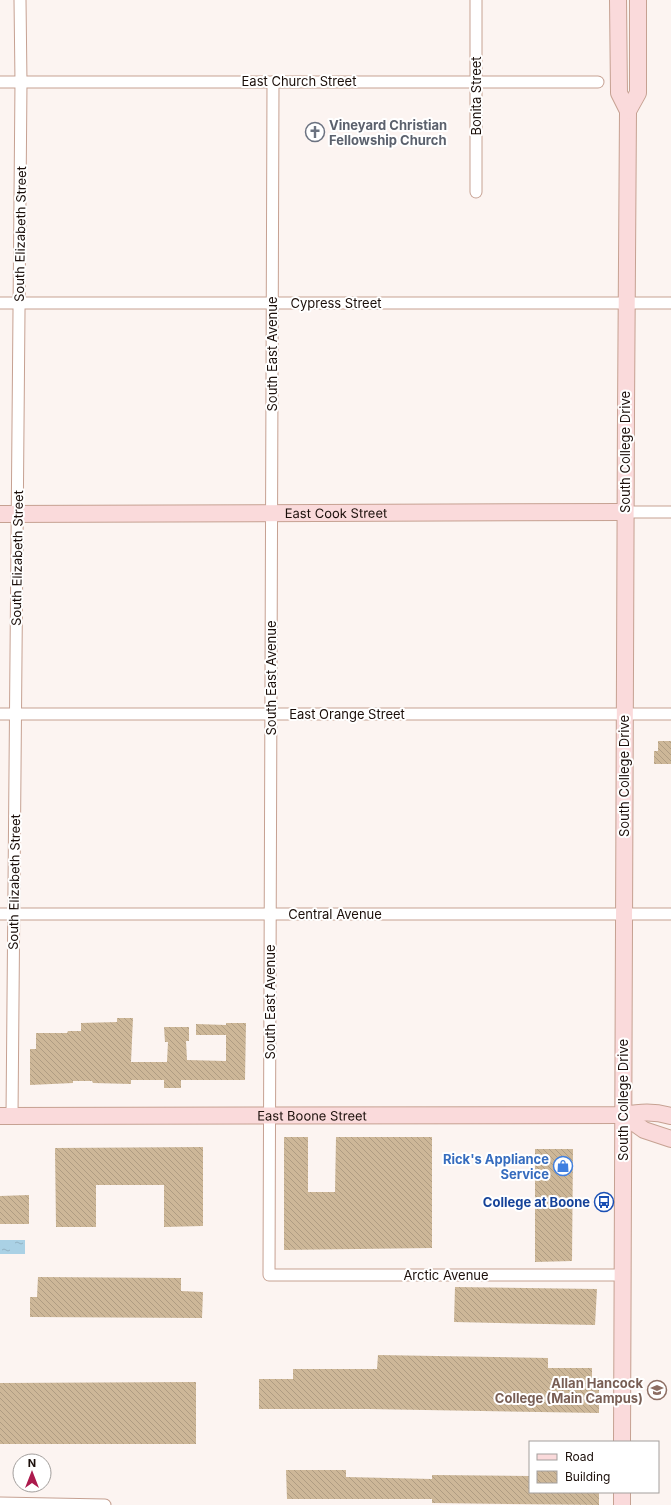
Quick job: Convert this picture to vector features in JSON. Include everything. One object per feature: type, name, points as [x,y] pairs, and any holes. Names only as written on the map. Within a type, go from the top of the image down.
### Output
[{"type":"street","name":"South Elizabeth Street","points":[[6,1116],[14,914],[21,82],[20,0]]},
{"type":"street","name":"Bonita Street","points":[[476,0],[476,192]]},
{"type":"street","name":"South College Drive","points":[[618,0],[619,93],[628,111],[624,714],[622,1441]]},
{"type":"street","name":"South College Drive","points":[[628,111],[638,93],[638,0]]},
{"type":"street","name":"East Church Street","points":[[0,82],[598,82]]},
{"type":"street","name":"South East Avenue","points":[[269,1275],[273,82]]},
{"type":"street","name":"Cypress Street","points":[[0,303],[671,302]]},
{"type":"street","name":"East Cook Street","points":[[0,514],[671,512]]},
{"type":"street","name":"East Orange Street","points":[[0,714],[671,714]]},
{"type":"street","name":"Central Avenue","points":[[0,914],[671,914]]},
{"type":"street","name":"East Boone Street","points":[[6,1116],[623,1115],[641,1112],[656,1112],[671,1116]]},
{"type":"street","points":[[623,1115],[644,1130],[671,1139]]},
{"type":"street","name":"Arctic Avenue","points":[[269,1275],[622,1275]]},
{"type":"street","points":[[622,1493],[622,1505]]},
{"type":"street","points":[[0,1504],[105,1505]]},
{"type":"water","points":[[0,1240],[25,1240],[25,1254],[0,1254]]},
{"type":"building","points":[[658,741],[671,741],[671,764],[654,764],[654,751],[658,751]]},
{"type":"building","points":[[117,1018],[133,1018],[131,1062],[167,1062],[168,1042],[165,1042],[164,1027],[189,1027],[189,1041],[186,1041],[187,1060],[226,1061],[226,1035],[196,1035],[196,1024],[226,1025],[226,1023],[246,1023],[245,1080],[181,1080],[181,1088],[164,1088],[164,1080],[131,1080],[131,1084],[73,1081],[73,1083],[30,1085],[30,1049],[36,1049],[36,1033],[67,1033],[68,1031],[81,1031],[81,1023],[117,1022]]},
{"type":"building","points":[[284,1137],[308,1137],[308,1192],[335,1192],[336,1137],[432,1137],[432,1248],[284,1250]]},
{"type":"building","points":[[203,1147],[203,1226],[164,1227],[164,1185],[96,1185],[96,1227],[56,1227],[55,1148]]},
{"type":"building","points":[[535,1149],[573,1149],[572,1261],[535,1262]]},
{"type":"building","points":[[29,1195],[29,1224],[0,1224],[0,1196]]},
{"type":"building","points":[[38,1277],[181,1278],[181,1291],[203,1292],[202,1318],[30,1317],[30,1297],[37,1297]]},
{"type":"building","points":[[455,1287],[597,1289],[595,1325],[454,1322]]},
{"type":"building","points":[[378,1355],[548,1358],[548,1368],[592,1368],[592,1378],[599,1378],[599,1413],[368,1409],[259,1409],[259,1379],[293,1379],[293,1369],[377,1369]]},
{"type":"building","points":[[196,1382],[196,1444],[0,1444],[0,1383]]},
{"type":"building","points":[[286,1470],[346,1470],[346,1477],[432,1479],[432,1475],[529,1476],[529,1493],[599,1493],[599,1505],[432,1503],[432,1499],[287,1499]]},
{"type":"place","name":"Vineyard Christian Fellowship Church","points":[[315,132]]},
{"type":"place","name":"Rick's Appliance Service","points":[[563,1166]]},
{"type":"place","name":"College at Boone","points":[[604,1202]]},
{"type":"place","name":"Allan Hancock College (Main Campus)","points":[[657,1390]]}]
